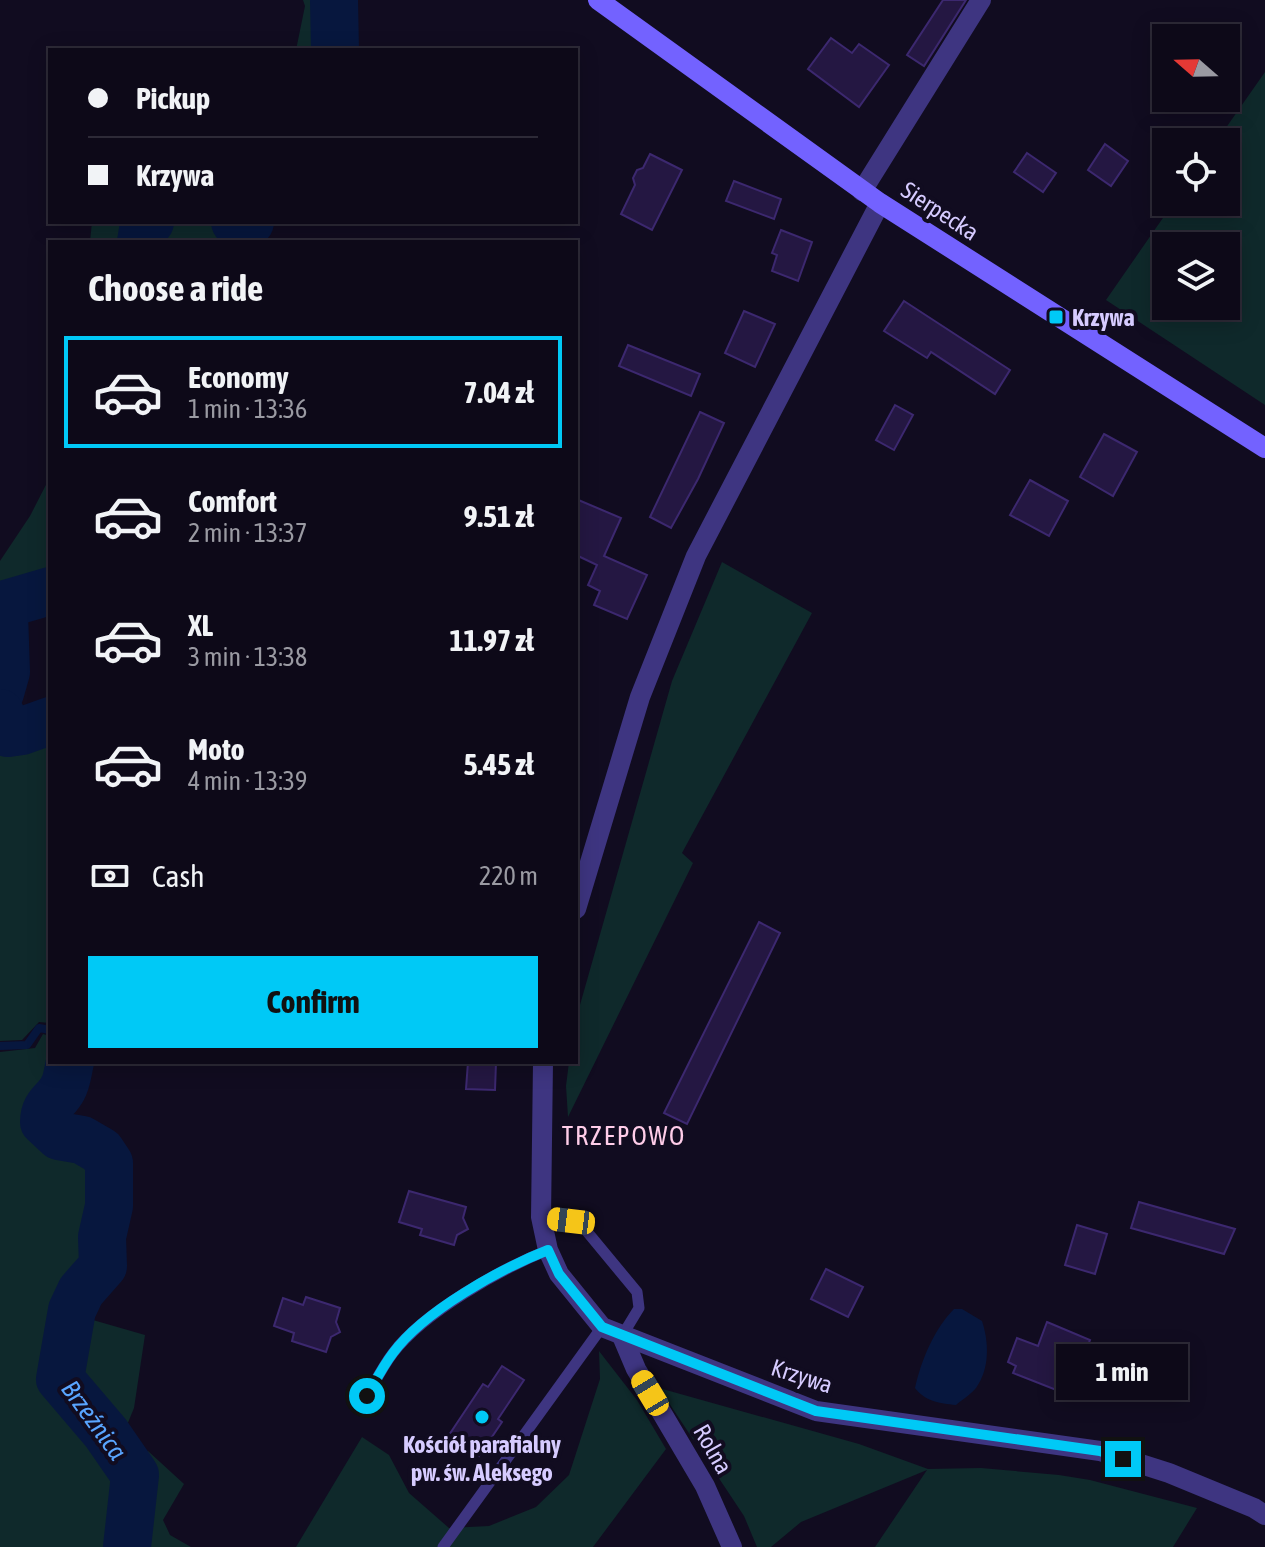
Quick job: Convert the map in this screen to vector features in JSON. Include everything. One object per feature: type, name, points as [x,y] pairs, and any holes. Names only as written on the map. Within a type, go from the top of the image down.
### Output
[{"type":"street","name":"Sierpecka","points":[[598,0],[862,191],[1265,448]]},
{"type":"street","points":[[862,191],[981,0]]},
{"type":"street","points":[[578,902],[640,697],[696,556],[880,203]]},
{"type":"street","name":"Krzywa","points":[[543,1064],[541,1217],[548,1250],[559,1274],[602,1327],[816,1411],[1100,1451],[1169,1473],[1265,1515]]},
{"type":"street","name":"Rolna","points":[[622,1336],[636,1369],[705,1486],[732,1547]]},
{"type":"lane","points":[[541,1217],[571,1221],[584,1228],[637,1292],[639,1308],[622,1336]]},
{"type":"lane","points":[[367,1396],[392,1353],[415,1328],[520,1261],[548,1250]]},
{"type":"lane","points":[[443,1547],[602,1327]]},
{"type":"green space","points":[[303,0],[326,0],[328,48],[296,48],[305,6]]},
{"type":"green space","points":[[1265,72],[1265,405],[1106,300],[1152,234],[1152,320],[1240,320],[1240,232],[1153,232],[1164,216],[1240,216],[1240,128],[1226,128],[1240,112]]},
{"type":"green space","points":[[92,224],[143,224],[137,240],[90,240]]},
{"type":"green space","points":[[157,224],[228,224],[234,235],[247,232],[267,240],[145,240],[147,233]]},
{"type":"green space","points":[[48,481],[48,582],[0,604],[0,561],[30,516]]},
{"type":"green space","points":[[722,562],[812,613],[682,853],[693,863],[568,1117],[566,1086],[569,1064],[578,1064],[578,1012],[672,681]]},
{"type":"green space","points":[[48,728],[48,1023],[39,1022],[22,1040],[0,1041],[0,733],[9,743]]},
{"type":"green space","points":[[43,1034],[48,1035],[48,1064],[59,1064],[60,1077],[35,1118],[43,1132],[57,1144],[82,1145],[97,1153],[101,1167],[104,1194],[98,1265],[60,1295],[66,1304],[50,1381],[94,1427],[131,1478],[122,1513],[124,1536],[121,1547],[0,1547],[0,1052],[35,1048]]},
{"type":"green space","points":[[79,1316],[145,1335],[134,1408],[120,1442],[65,1374]]},
{"type":"green space","points":[[599,1351],[637,1400],[666,1449],[593,1547],[296,1547],[362,1437],[389,1455],[409,1493],[449,1528],[489,1526],[536,1507],[569,1475],[600,1379]]},
{"type":"green space","points":[[659,1388],[859,1444],[928,1469],[981,1468],[1059,1475],[1197,1508],[1173,1547],[875,1547],[927,1470],[801,1522],[771,1547],[757,1547],[744,1516]]},
{"type":"green space","points":[[148,1451],[184,1484],[163,1520],[170,1535],[191,1547],[133,1547],[131,1538],[142,1473],[133,1458]]},
{"type":"water","points":[[954,1309],[962,1309],[982,1321],[987,1346],[981,1381],[956,1405],[928,1399],[915,1388],[929,1346]]},
{"type":"building","points":[[943,0],[966,0],[924,66],[907,55]]},
{"type":"building","points":[[831,38],[852,53],[859,44],[889,65],[859,107],[808,69]]},
{"type":"building","points":[[1105,144],[1128,161],[1111,186],[1088,170]]},
{"type":"building","points":[[1027,153],[1056,173],[1043,192],[1014,172]]},
{"type":"building","points":[[650,154],[682,170],[652,230],[621,214],[635,185],[633,178]]},
{"type":"building","points":[[734,181],[781,199],[774,219],[726,201]]},
{"type":"building","points":[[781,230],[812,242],[798,281],[772,271],[777,255],[772,253]]},
{"type":"building","points":[[904,301],[1010,370],[995,394],[931,352],[927,358],[884,331]]},
{"type":"building","points":[[744,311],[775,324],[755,367],[725,353]]},
{"type":"building","points":[[628,345],[700,374],[691,396],[619,366]]},
{"type":"building","points":[[895,405],[913,415],[894,450],[876,440]]},
{"type":"building","points":[[700,412],[724,423],[671,528],[650,517]]},
{"type":"building","points":[[1104,434],[1137,452],[1113,496],[1080,477]]},
{"type":"building","points":[[1030,480],[1068,501],[1049,536],[1010,515]]},
{"type":"building","points":[[578,500],[621,518],[604,556],[647,575],[627,619],[594,605],[600,591],[588,585],[597,565],[578,556]]},
{"type":"building","points":[[759,922],[780,933],[687,1124],[664,1113]]},
{"type":"building","points":[[468,1064],[496,1064],[495,1090],[466,1089]]},
{"type":"building","points":[[409,1191],[466,1207],[463,1218],[468,1229],[457,1235],[454,1245],[420,1235],[422,1229],[399,1222]]},
{"type":"building","points":[[1139,1202],[1235,1229],[1224,1254],[1131,1228]]},
{"type":"building","points":[[1077,1225],[1107,1234],[1095,1274],[1065,1265]]},
{"type":"building","points":[[826,1269],[863,1287],[848,1317],[811,1299]]},
{"type":"building","points":[[306,1297],[340,1308],[336,1322],[340,1332],[331,1337],[326,1352],[292,1341],[294,1333],[274,1326],[283,1298],[303,1305]]},
{"type":"building","points":[[1047,1322],[1090,1340],[1069,1395],[1013,1373],[1016,1366],[1008,1362],[1017,1338],[1038,1346]]},
{"type":"building","name":"Kościół parafialny pw. św. Aleksego","points":[[502,1366],[524,1380],[498,1419],[502,1422],[479,1456],[449,1435],[483,1384],[488,1387]]},
{"type":"waterway","name":"Brzeźnica","points":[[334,0],[335,48]]},
{"type":"waterway","name":"Brzeźnica","points":[[141,240],[143,230],[148,224]]},
{"type":"waterway","name":"Brzeźnica","points":[[237,224],[239,227],[246,224]]},
{"type":"waterway","name":"Brzeźnica","points":[[0,693],[6,672],[4,612],[9,603],[48,592]]},
{"type":"waterway","name":"Brzeźnica","points":[[0,713],[8,733],[48,722]]},
{"type":"waterway","points":[[0,1046],[27,1045],[39,1028],[48,1030]]},
{"type":"waterway","name":"Brzeźnica","points":[[69,1064],[64,1085],[48,1107],[44,1122],[59,1136],[82,1140],[101,1151],[109,1163],[109,1206],[102,1237],[103,1266],[81,1291],[72,1310],[60,1379],[106,1433],[135,1475],[127,1547]]},
{"type":"place","name":"Krzywa","points":[[1056,317]]},
{"type":"place","name":"Kościół parafialny pw. św. Aleksego","points":[[482,1417]]},
{"type":"district","name":"TRZEPOWO","points":[[624,1136]]},
{"type":"route","points":[[367,1396],[392,1353],[415,1328],[520,1261],[548,1250],[559,1274],[602,1327],[816,1411],[1100,1451],[1123,1459]]}]
